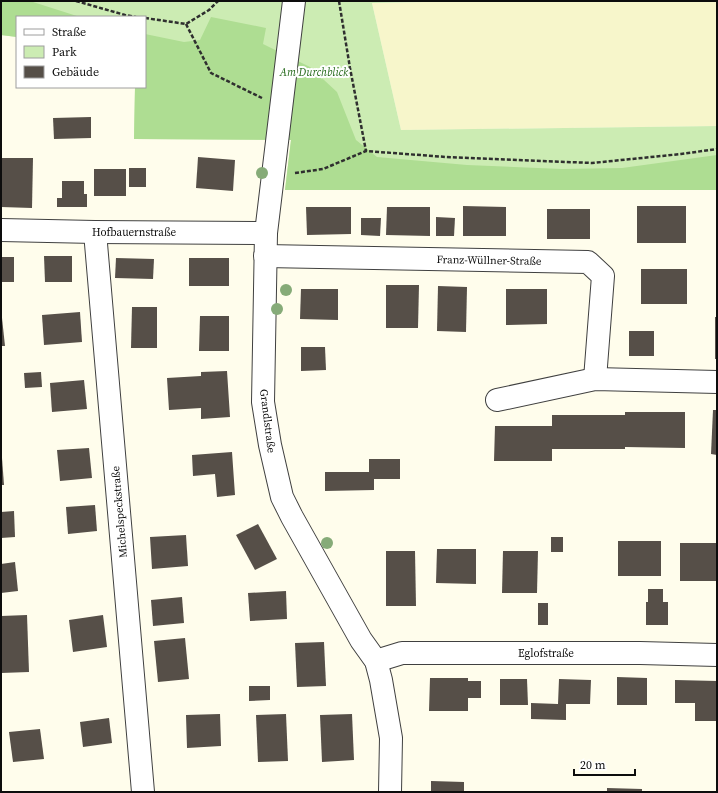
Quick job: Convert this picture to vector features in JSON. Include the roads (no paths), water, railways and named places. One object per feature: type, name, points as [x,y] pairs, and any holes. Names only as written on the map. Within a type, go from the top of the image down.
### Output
[{"type":"street","name":"Grandlstraße","points":[[294,1],[266,233],[264,402],[270,445],[282,496],[292,517],[361,640],[376,661],[381,680],[391,738],[390,792]]},
{"type":"street","name":"Hofbauernstraße","points":[[1,230],[266,233]]},
{"type":"street","name":"Michelspeckstraße","points":[[95,232],[143,792]]},
{"type":"street","name":"Franz-Wüllner-Straße","points":[[265,256],[588,262],[603,276],[595,379]]},
{"type":"street","points":[[497,400],[595,379],[717,382]]},
{"type":"street","name":"Eglofstraße","points":[[376,661],[402,653],[640,653],[717,655]]},
{"type":"park label","name":"Am Durchblick","points":[[314,72]]}]
